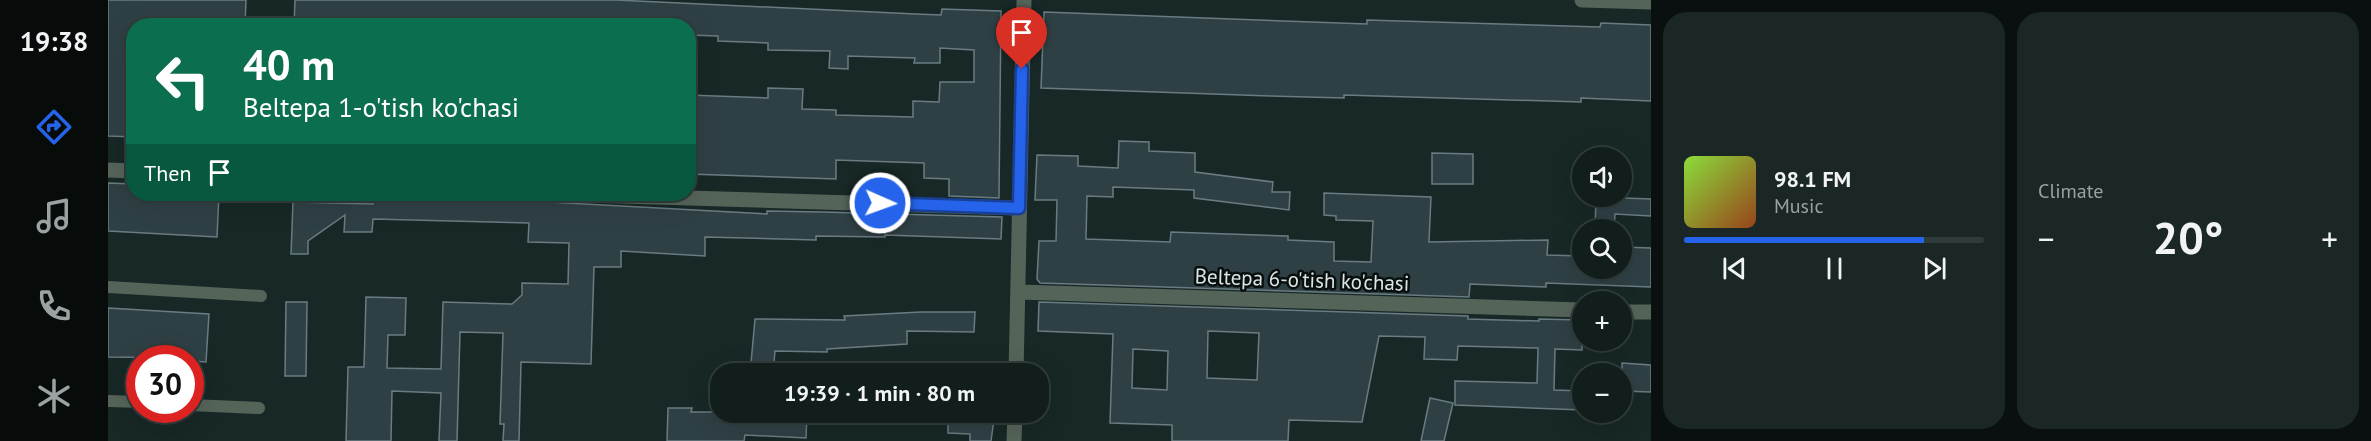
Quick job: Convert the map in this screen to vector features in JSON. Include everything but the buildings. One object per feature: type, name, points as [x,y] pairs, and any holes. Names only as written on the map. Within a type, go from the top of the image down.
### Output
[{"type":"street","points":[[1016,363],[1024,0]]},
{"type":"street","points":[[1582,0],[1651,2]]},
{"type":"street","points":[[108,170],[126,171]]},
{"type":"street","points":[[696,198],[1019,208]]},
{"type":"street","name":"Beltepa 6-o'tish ko'chasi","points":[[1019,292],[1572,310]]},
{"type":"street","points":[[1632,312],[1651,312]]},
{"type":"street","points":[[1014,441],[1015,423]]},
{"type":"lane","points":[[108,287],[261,296]]},
{"type":"lane","points":[[108,401],[126,402]]},
{"type":"lane","points":[[204,406],[259,408]]},
{"type":"route","points":[[880,203],[1019,208],[1022,69]]}]
